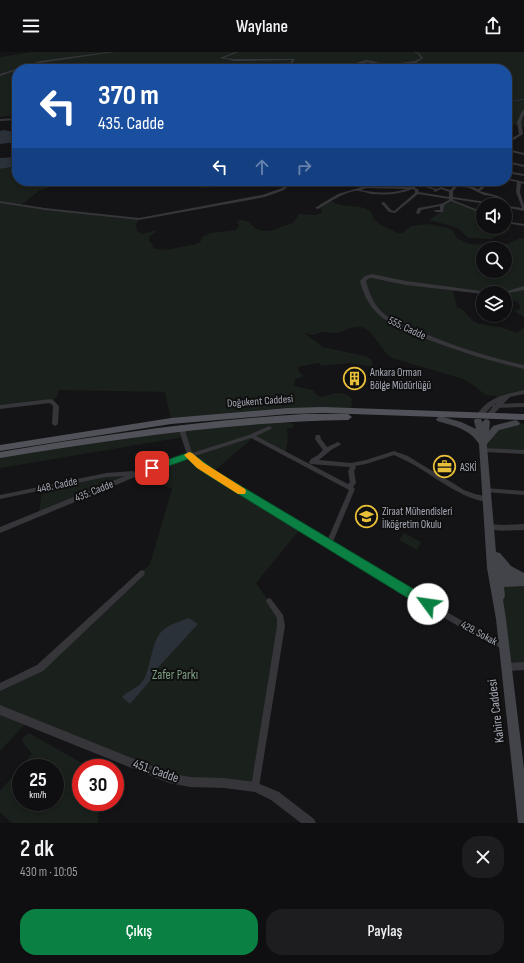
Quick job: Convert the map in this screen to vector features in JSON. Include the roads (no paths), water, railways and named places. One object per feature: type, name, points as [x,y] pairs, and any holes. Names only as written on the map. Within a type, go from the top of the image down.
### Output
[{"type":"main road","name":"Doğukent Caddesi","points":[[0,448],[171,421],[282,411],[323,410],[483,419],[520,423]]},
{"type":"main road","name":"Doğukent Caddesi","points":[[0,454],[181,427],[257,420],[309,417],[483,419],[524,417]]},
{"type":"main road","points":[[440,419],[471,430],[479,436],[483,445],[496,428],[520,423]]},
{"type":"main road","name":"Kahire Caddesi","points":[[483,419],[486,494],[501,619],[505,667],[521,770],[524,823]]},
{"type":"main road","name":"Kahire Caddesi","points":[[491,540],[495,553],[496,579]]},
{"type":"main road","points":[[495,553],[503,566],[524,578]]},
{"type":"main road","points":[[496,579],[524,578]]},
{"type":"main road","points":[[496,579],[524,582]]},
{"type":"street","points":[[34,64],[113,52]]},
{"type":"street","points":[[237,52],[221,58],[294,59],[291,64]]},
{"type":"street","points":[[413,64],[422,58],[422,56],[415,52]]},
{"type":"street","points":[[361,64],[367,60],[378,64]]},
{"type":"street","points":[[395,64],[417,62]]},
{"type":"street","points":[[0,75],[12,71]]},
{"type":"street","points":[[512,140],[521,134],[519,122],[524,111]]},
{"type":"street","points":[[0,120],[12,119]]},
{"type":"street","points":[[512,151],[524,154]]},
{"type":"street","points":[[512,163],[524,166]]},
{"type":"street","points":[[512,173],[524,175]]},
{"type":"street","points":[[512,180],[524,183]]},
{"type":"street","points":[[519,182],[518,192],[524,210]]},
{"type":"street","points":[[0,202],[45,209],[139,219],[263,196],[283,189],[286,186]]},
{"type":"street","points":[[317,208],[339,195],[366,186],[411,188]]},
{"type":"street","points":[[406,186],[417,190],[417,193]]},
{"type":"street","points":[[427,186],[436,189],[441,188],[452,191]]},
{"type":"street","points":[[418,213],[419,209],[442,205],[451,199],[452,191],[457,186]]},
{"type":"street","points":[[469,186],[479,190],[485,196],[485,198]]},
{"type":"street","points":[[479,190],[483,186]]},
{"type":"street","points":[[358,188],[371,194],[399,193],[411,188]]},
{"type":"street","points":[[434,195],[436,189]]},
{"type":"street","points":[[383,203],[390,211],[394,212],[417,193],[476,202]]},
{"type":"street","points":[[483,194],[500,198]]},
{"type":"street","points":[[451,199],[476,210]]},
{"type":"street","points":[[436,211],[442,211],[442,205]]},
{"type":"street","points":[[512,207],[524,210]]},
{"type":"street","points":[[512,223],[524,224]]},
{"type":"street","name":"555. Cadde","points":[[476,292],[406,283],[372,276],[367,277],[363,281],[372,304],[383,316],[391,321],[468,353],[524,367]]},
{"type":"street","points":[[512,291],[524,288]]},
{"type":"street","points":[[483,419],[493,406],[509,396],[524,392]]},
{"type":"street","points":[[0,407],[51,401],[56,406],[55,424]]},
{"type":"street","points":[[493,406],[524,405]]},
{"type":"street","points":[[493,406],[498,413],[507,417]]},
{"type":"street","points":[[181,427],[190,455]]},
{"type":"street","name":"435. Cadde","points":[[0,530],[138,473],[251,436],[269,428]]},
{"type":"street","points":[[251,436],[352,489],[328,545]]},
{"type":"street","points":[[318,436],[318,439],[326,448]]},
{"type":"street","points":[[312,462],[319,459],[326,448],[338,444]]},
{"type":"street","points":[[483,445],[524,452]]},
{"type":"street","points":[[303,463],[322,462],[351,465],[394,453],[415,462],[462,490],[486,494],[524,493]]},
{"type":"street","name":"429. Sokak","points":[[190,455],[203,468],[328,545],[476,632],[503,645]]},
{"type":"street","points":[[322,462],[322,469],[326,475]]},
{"type":"street","points":[[348,487],[353,483],[354,479],[351,471],[353,468],[351,465]]},
{"type":"street","name":"448. Cadde","points":[[0,497],[106,475],[138,473]]},
{"type":"street","points":[[490,527],[524,527]]},
{"type":"street","points":[[0,687],[40,668],[142,572]]},
{"type":"street","points":[[255,787],[281,626],[280,617],[269,601]]},
{"type":"street","points":[[505,667],[524,666]]},
{"type":"street","name":"451. Cadde","points":[[0,710],[169,778],[190,782],[224,783],[255,787],[276,796],[310,823]]},
{"type":"waterway","points":[[512,101],[524,99]]},
{"type":"place","name":"Ankara Orman Bölge Müdürlüğü","points":[[355,378]]},
{"type":"place","name":"ASKİ","points":[[444,467]]},
{"type":"place","name":"Ziraat Mühendisleri İlköğretim Okulu","points":[[366,517]]},
{"type":"park label","name":"Zafer Parkı","points":[[175,675]]}]
